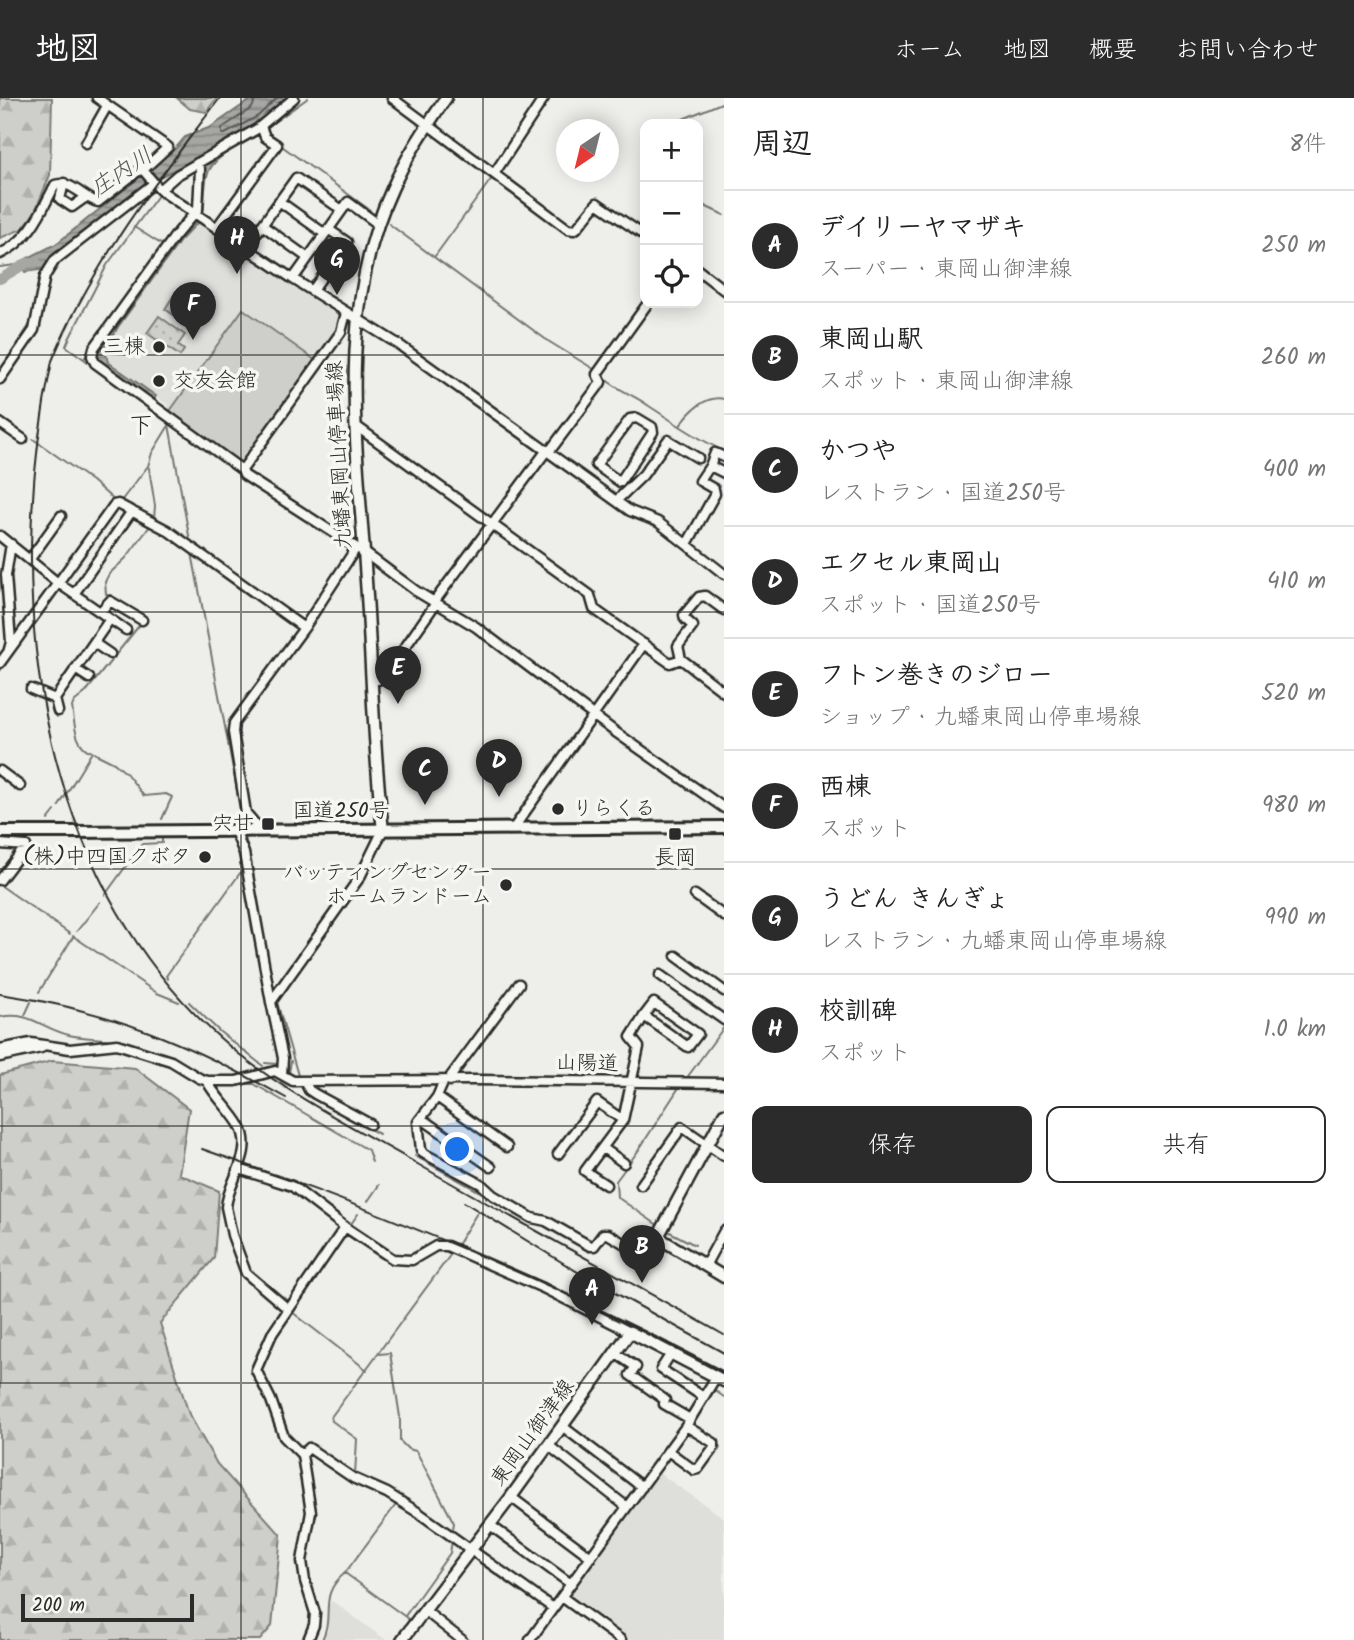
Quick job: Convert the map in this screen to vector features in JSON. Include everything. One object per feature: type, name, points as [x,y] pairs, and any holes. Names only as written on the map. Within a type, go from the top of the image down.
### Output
[{"type":"highway","name":"国道250号","points":[[0,832],[724,827]]},
{"type":"main road","name":"九蟠東岡山停車場線","points":[[383,830],[373,681],[360,550],[354,368],[357,318],[364,273],[378,224],[402,168],[446,98]]},
{"type":"main road","points":[[724,1114],[660,1231],[660,1238],[724,1277]]},
{"type":"main road","points":[[630,1332],[720,1379]]},
{"type":"main road","name":"東岡山御津線","points":[[402,1640],[511,1497],[630,1332]]},
{"type":"street","points":[[0,254],[22,240],[48,201],[55,185],[64,183],[95,201],[104,199],[138,172],[144,171],[167,147],[97,98]]},
{"type":"street","points":[[0,379],[34,330],[45,276],[55,260],[155,185],[262,129],[294,98]]},
{"type":"street","points":[[392,98],[571,230],[577,228],[597,203],[640,233]]},
{"type":"street","points":[[495,175],[544,98]]},
{"type":"street","points":[[86,143],[107,106]]},
{"type":"street","points":[[217,227],[276,145],[265,137],[262,129]]},
{"type":"street","points":[[201,162],[198,215],[175,236],[93,353],[93,359],[242,470],[244,475],[360,550],[435,603],[476,627],[593,715],[724,808]]},
{"type":"street","points":[[144,171],[155,185],[198,215],[293,279],[410,352],[630,511],[658,523],[724,575]]},
{"type":"street","points":[[246,248],[296,178],[342,210]]},
{"type":"street","points":[[64,183],[60,199],[72,207],[86,197]]},
{"type":"street","points":[[279,201],[347,242],[312,291]]},
{"type":"street","points":[[293,279],[348,202],[378,224]]},
{"type":"street","points":[[262,225],[308,258]]},
{"type":"street","points":[[703,274],[724,290]]},
{"type":"street","points":[[373,681],[385,676],[435,603],[600,384],[599,372],[644,308]]},
{"type":"street","points":[[242,470],[341,331],[346,313]]},
{"type":"street","points":[[587,481],[596,466],[630,419],[637,418],[652,427],[653,432],[620,482],[596,466]]},
{"type":"street","points":[[0,424],[23,439]]},
{"type":"street","points":[[356,426],[590,595],[594,610],[670,663],[681,659]]},
{"type":"street","points":[[616,501],[643,475],[668,440],[698,458]]},
{"type":"street","points":[[687,544],[715,494],[714,489],[700,481],[716,453],[724,457]]},
{"type":"street","points":[[710,466],[724,473]]},
{"type":"street","points":[[0,663],[118,504],[167,530],[304,628]]},
{"type":"street","points":[[74,594],[132,511]]},
{"type":"street","points":[[30,559],[61,516]]},
{"type":"street","points":[[0,536],[59,584],[126,630]]},
{"type":"street","points":[[9,649],[3,575],[11,544]]},
{"type":"street","points":[[261,831],[246,813],[233,732],[234,723],[360,550]]},
{"type":"street","points":[[724,611],[705,596],[699,597],[684,615],[692,625],[678,646],[681,659],[724,692]]},
{"type":"street","points":[[100,612],[110,601],[142,620]]},
{"type":"street","points":[[58,711],[55,699],[110,619]]},
{"type":"street","points":[[94,642],[110,654]]},
{"type":"street","points":[[513,829],[644,645]]},
{"type":"street","points":[[75,669],[89,678]]},
{"type":"street","points":[[31,689],[55,699]]},
{"type":"street","points":[[0,771],[20,786]]},
{"type":"street","points":[[271,1003],[360,877],[383,830]]},
{"type":"street","points":[[0,1049],[31,1043],[70,1049],[117,1044],[171,1061],[207,1081],[236,1081],[275,1072],[282,1074],[283,1058],[240,831]]},
{"type":"street","points":[[0,844],[26,846],[0,880]]},
{"type":"street","points":[[695,895],[724,916]]},
{"type":"street","points":[[676,956],[724,991]]},
{"type":"street","points":[[660,975],[724,1020]]},
{"type":"street","points":[[519,984],[418,1122],[423,1153],[481,1184],[493,1195],[533,1219],[546,1221],[590,1246],[594,1246],[603,1234],[608,1234],[643,1255],[649,1255],[660,1238]]},
{"type":"street","points":[[606,1185],[585,1171],[623,1118],[639,1047],[631,1037],[644,1016],[654,1003],[698,1034],[688,1047],[644,1016]]},
{"type":"street","points":[[0,1057],[49,1046]]},
{"type":"street","name":"山陽道","points":[[282,1074],[293,1082],[724,1083]]},
{"type":"street","points":[[207,1081],[243,1131],[246,1142],[226,1207],[241,1262],[246,1273],[288,1309]]},
{"type":"street","points":[[304,1082],[314,1094],[370,1124]]},
{"type":"street","points":[[437,1097],[507,1147]]},
{"type":"street","points":[[558,1154],[597,1102],[623,1118]]},
{"type":"street","points":[[422,1119],[491,1167]]},
{"type":"street","points":[[640,1185],[682,1127],[724,1156]]},
{"type":"street","points":[[603,1148],[624,1163]]},
{"type":"street","points":[[239,1169],[292,1186],[345,1227],[397,1260],[416,1258],[441,1245],[543,1289],[630,1332]]},
{"type":"street","points":[[308,1640],[314,1625],[315,1612],[302,1561],[311,1512],[302,1455],[284,1437],[271,1400],[256,1370],[272,1334],[345,1227]]},
{"type":"street","points":[[706,1264],[723,1237]]},
{"type":"street","points":[[615,1353],[636,1367],[630,1375],[665,1400],[664,1404],[714,1443],[698,1469],[694,1470],[668,1451]]},
{"type":"street","points":[[672,1353],[661,1369],[702,1396]]},
{"type":"street","points":[[530,1640],[688,1423],[702,1396],[720,1379]]},
{"type":"street","points":[[562,1426],[642,1487]]},
{"type":"street","points":[[548,1446],[627,1507]]},
{"type":"street","points":[[302,1455],[309,1448],[353,1478],[398,1499],[553,1608]]},
{"type":"street","points":[[511,1497],[591,1557]]},
{"type":"street","points":[[490,1525],[571,1584]]},
{"type":"street","points":[[562,1597],[621,1640]]},
{"type":"street","points":[[424,1610],[462,1640]]},
{"type":"shaded area","points":[[198,222],[284,281],[340,314],[341,318],[340,325],[240,464],[169,411],[168,405],[112,365],[105,356],[106,346],[119,326]]},
{"type":"shaded area","points":[[659,1473],[724,1518],[724,1640],[628,1640],[568,1598]]},
{"type":"shaded area","points":[[332,1601],[386,1640],[324,1640],[328,1629],[328,1606]]},
{"type":"green space","points":[[0,98],[52,98],[50,175],[34,214],[22,229],[0,238]]},
{"type":"green space","points":[[177,98],[217,98],[206,112],[190,109]]},
{"type":"green space","points":[[176,292],[205,313],[202,317],[199,316],[191,327],[165,309]]},
{"type":"green space","points":[[243,309],[315,360],[240,464],[170,411]]},
{"type":"green space","points":[[159,316],[185,335],[178,345],[184,350],[180,356],[147,333]]},
{"type":"green space","points":[[52,1061],[135,1068],[189,1109],[179,1174],[219,1191],[214,1258],[160,1323],[189,1414],[217,1464],[281,1535],[272,1626],[260,1640],[0,1640],[0,1075]]},
{"type":"water","points":[[253,98],[288,98],[262,121],[207,153],[213,159],[261,130],[262,133],[222,156],[210,169],[206,181],[203,214],[249,254],[198,222],[180,241],[118,327],[105,350],[108,362],[156,396],[153,402],[97,362],[95,353],[176,239],[195,217],[203,164],[201,157],[155,179],[138,191],[85,233],[46,269],[25,272],[22,261],[56,244],[175,149],[185,137],[211,127]]},
{"type":"waterway","points":[[266,128],[308,98]]},
{"type":"waterway","points":[[683,119],[724,102]]},
{"type":"waterway","points":[[279,144],[370,210]]},
{"type":"waterway","points":[[503,167],[517,146]]},
{"type":"waterway","points":[[435,256],[492,178]]},
{"type":"waterway","points":[[92,365],[66,346],[107,265],[159,194]]},
{"type":"waterway","points":[[703,205],[724,215]]},
{"type":"waterway","points":[[389,224],[548,341],[597,371]]},
{"type":"waterway","points":[[134,227],[164,246]]},
{"type":"waterway","points":[[249,254],[261,264]]},
{"type":"waterway","name":"庄内川","points":[[0,279],[27,263],[36,262]]},
{"type":"waterway","points":[[0,267],[23,264]]},
{"type":"waterway","points":[[0,371],[32,321],[40,281]]},
{"type":"waterway","points":[[84,359],[90,349]]},
{"type":"waterway","points":[[603,377],[695,436],[724,451]]},
{"type":"waterway","points":[[680,426],[699,405],[711,399],[724,399]]},
{"type":"waterway","points":[[168,419],[190,541]]},
{"type":"waterway","points":[[121,501],[148,466],[152,453],[168,427]]},
{"type":"waterway","points":[[33,439],[115,501]]},
{"type":"waterway","points":[[149,468],[155,506],[154,518]]},
{"type":"waterway","points":[[110,597],[106,594],[105,582],[109,574],[126,558],[150,526]]},
{"type":"waterway","points":[[192,553],[244,827]]},
{"type":"waterway","points":[[59,806],[92,752],[82,745],[76,734],[72,707],[74,702],[85,693],[142,622]]},
{"type":"waterway","points":[[0,671],[11,655]]},
{"type":"waterway","points":[[94,753],[114,763],[126,773],[144,796],[166,794],[172,797],[162,819]]},
{"type":"waterway","points":[[48,820],[55,811]]},
{"type":"waterway","points":[[245,836],[274,990]]},
{"type":"waterway","points":[[105,895],[142,844],[162,843],[162,839]]},
{"type":"waterway","points":[[168,979],[166,976],[243,869]]},
{"type":"waterway","points":[[0,885],[70,934]]},
{"type":"waterway","points":[[77,931],[100,902]]},
{"type":"waterway","points":[[73,936],[157,993],[179,1002]]},
{"type":"waterway","points":[[39,992],[73,937]]},
{"type":"waterway","points":[[25,1015],[31,1002]]},
{"type":"waterway","points":[[189,1002],[220,1032],[263,1066]]},
{"type":"waterway","points":[[277,1002],[299,1079]]},
{"type":"waterway","points":[[0,1017],[20,1016],[69,1035],[129,1044]]},
{"type":"waterway","points":[[686,1079],[724,1027]]},
{"type":"waterway","points":[[289,1073],[291,1061]]},
{"type":"waterway","points":[[265,1063],[277,1064]]},
{"type":"waterway","points":[[184,1064],[197,1072]]},
{"type":"waterway","points":[[239,1084],[254,1084],[368,1150],[372,1162]]},
{"type":"waterway","points":[[301,1084],[304,1091],[313,1098],[379,1134]]},
{"type":"waterway","points":[[659,1226],[617,1197],[616,1181],[680,1086]]},
{"type":"waterway","points":[[415,1156],[487,1196],[486,1199]]},
{"type":"waterway","points":[[368,1201],[379,1185]]},
{"type":"waterway","points":[[457,1245],[477,1213]]},
{"type":"waterway","points":[[351,1224],[358,1214]]},
{"type":"waterway","points":[[666,1230],[695,1245]]},
{"type":"waterway","points":[[355,1475],[357,1439],[332,1421],[331,1417],[451,1254]]},
{"type":"waterway","points":[[292,1312],[367,1370]]},
{"type":"waterway","points":[[379,1354],[390,1353],[400,1417],[400,1441],[408,1449],[416,1451],[454,1523],[452,1534]]},
{"type":"waterway","points":[[711,1388],[724,1397]]},
{"type":"waterway","points":[[322,1640],[326,1631],[331,1590],[398,1502]]},
{"type":"waterway","points":[[405,1616],[450,1553],[452,1541]]},
{"type":"waterway","points":[[345,1573],[411,1621]]},
{"type":"waterway","points":[[410,1640],[418,1627]]},
{"type":"railway","points":[[220,98],[127,224],[86,290],[52,361],[37,453],[31,548],[35,644],[51,737],[78,828],[118,912],[171,988],[259,1070],[324,1111],[724,1335]]},
{"type":"railway","points":[[0,994],[77,1009],[148,1032],[217,1062],[286,1098]]},
{"type":"railway","points":[[202,1149],[336,1197],[468,1250],[597,1308],[724,1372]]},
{"type":"railway","points":[[464,1202],[581,1274],[724,1353]]},
{"type":"place","name":"校訓碑","points":[[237,274]]},
{"type":"place","name":"うどん きんぎょ","points":[[337,295]]},
{"type":"place","name":"西棟","points":[[193,340]]},
{"type":"place","name":"三棟","points":[[159,347]]},
{"type":"place","name":"交友会館","points":[[159,381]]},
{"type":"place","name":"フトン巻きのジロー","points":[[398,704]]},
{"type":"place","name":"エクセル東岡山","points":[[499,797]]},
{"type":"place","name":"かつや","points":[[425,805]]},
{"type":"place","name":"りらくる","points":[[558,809]]},
{"type":"place","name":"宍甘","points":[[268,824]]},
{"type":"place","name":"長岡","points":[[675,834]]},
{"type":"place","name":"(株)中四国クボタ","points":[[205,857]]},
{"type":"place","name":"バッティングセンター ホームランドーム","points":[[506,885]]},
{"type":"place","name":"東岡山駅","points":[[642,1283]]},
{"type":"place","name":"デイリーヤマザキ","points":[[592,1325]]},
{"type":"district","name":"下","points":[[141,426]]}]
